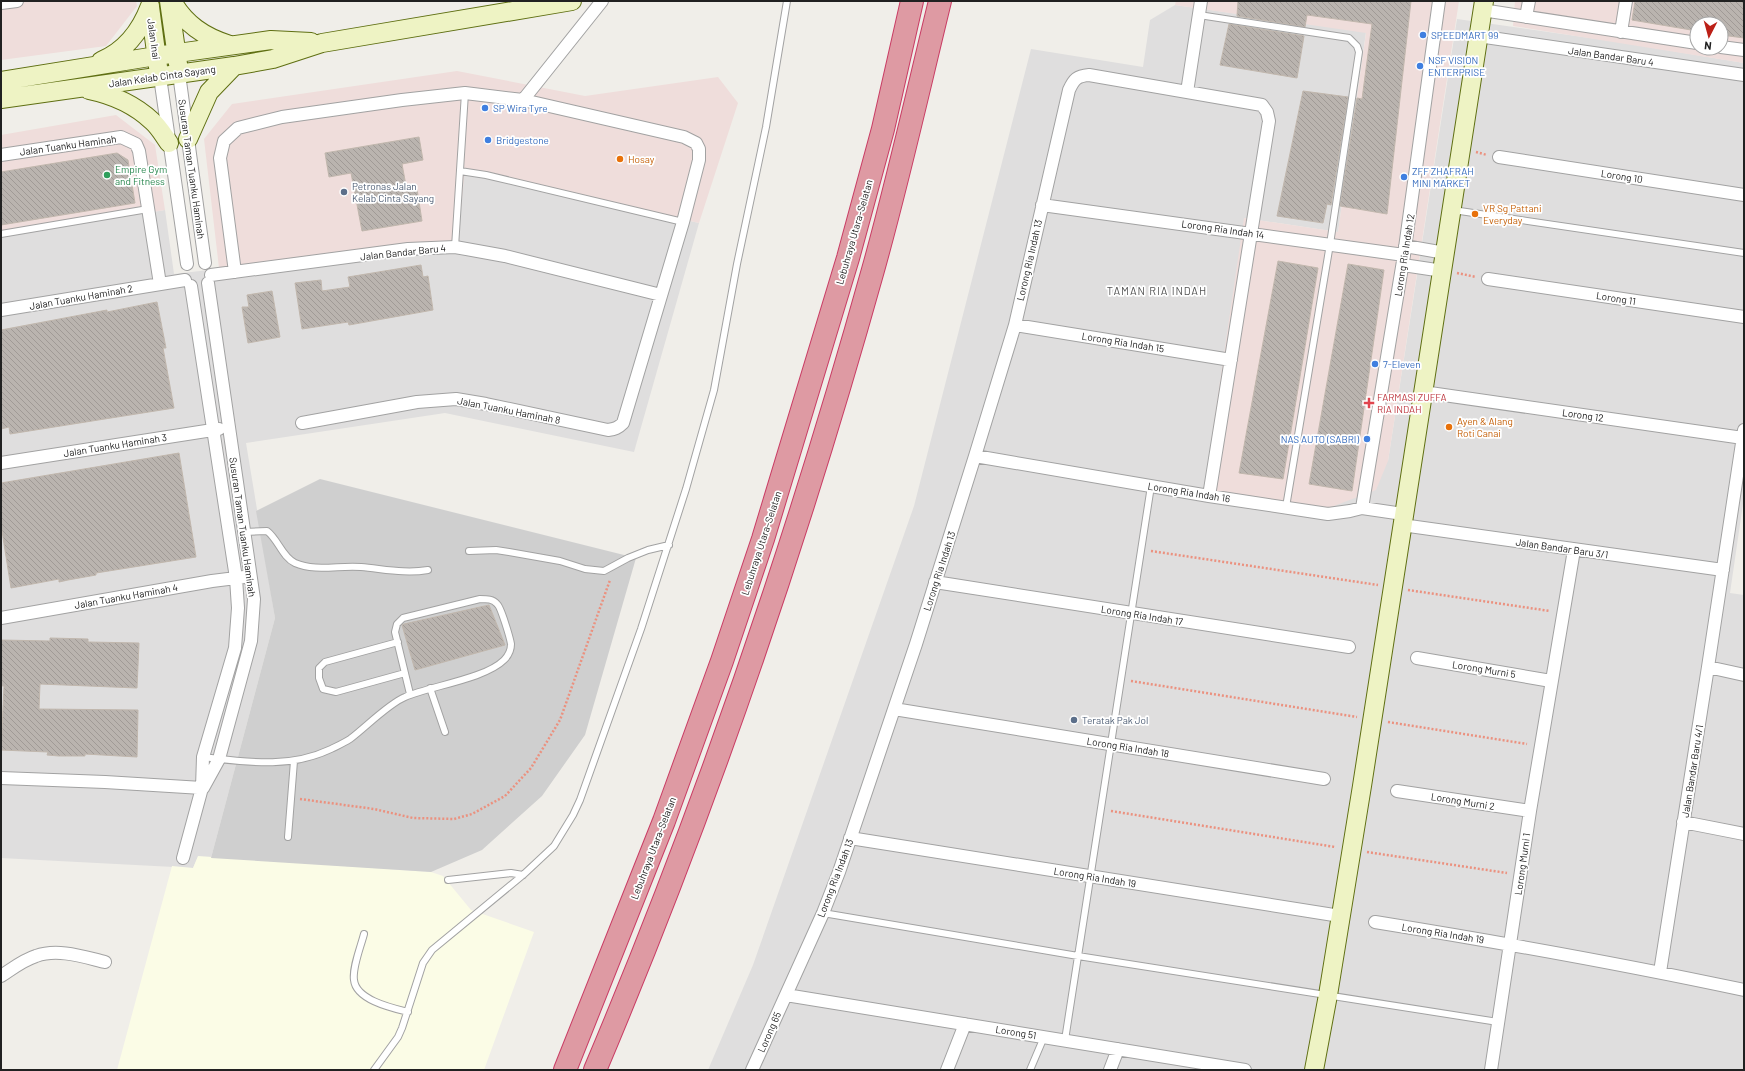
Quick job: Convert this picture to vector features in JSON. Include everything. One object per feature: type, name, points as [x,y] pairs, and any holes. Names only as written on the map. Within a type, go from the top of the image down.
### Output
[{"type":"highway","name":"Lebuhraya Utara–Selatan","points":[[565,1070],[666,814],[722,661],[763,539],[848,258],[883,129],[912,1]]},
{"type":"highway","points":[[595,1070],[619,1013],[683,848],[748,671],[790,546],[824,440],[874,267],[940,1]]},
{"type":"main road","name":"Jalan Inai","points":[[169,1],[179,74]]},
{"type":"main road","points":[[172,1],[180,14],[191,26],[210,38],[231,45]]},
{"type":"main road","name":"Jalan Kelab Cinta Sayang","points":[[1,99],[234,66],[273,58],[322,43],[572,1]]},
{"type":"main road","name":"Jalan Inai","points":[[149,4],[160,77]]},
{"type":"main road","points":[[76,68],[90,65],[117,52],[137,32],[145,20],[149,4]]},
{"type":"main road","points":[[1314,1070],[1328,995],[1372,719],[1402,520],[1443,271],[1460,149],[1483,6]]},
{"type":"main road","name":"Jalan Kelab Cinta Sayang","points":[[1,81],[76,68],[271,40],[322,43]]},
{"type":"main road","points":[[188,139],[209,92],[234,66]]},
{"type":"main road","points":[[78,88],[106,93],[131,105],[153,122],[169,144]]},
{"type":"street","points":[[1,3],[17,1]]},
{"type":"street","points":[[523,100],[602,1]]},
{"type":"street","points":[[1187,92],[1201,1]]},
{"type":"street","name":"Lorong Ria Indah 12","points":[[1362,508],[1404,255],[1439,1]]},
{"type":"street","points":[[1526,17],[1529,1]]},
{"type":"street","points":[[1621,32],[1626,1]]},
{"type":"street","points":[[1483,6],[1526,17],[1689,42]]},
{"type":"street","name":"Jalan Bandar Baru 4","points":[[1478,36],[1744,75]]},
{"type":"street","points":[[1729,48],[1744,50]]},
{"type":"street","name":"Susuran Taman Tuanku Haminah","points":[[179,74],[205,263]]},
{"type":"street","name":"Lorong Ria Indah 13","points":[[786,995],[823,913],[894,709],[935,582],[1015,324],[1069,90],[1076,78],[1080,76],[1089,75],[1262,105],[1267,112],[1268,121],[1209,496]]},
{"type":"street","name":"Susuran Taman Tuanku Haminah","points":[[160,77],[187,264]]},
{"type":"street","points":[[235,272],[220,158],[224,141],[232,132],[238,128],[282,117],[402,100],[465,93],[494,95],[523,100],[684,138],[696,143],[699,149],[699,160],[683,222],[661,295]]},
{"type":"street","name":"Jalan Tuanku Haminah","points":[[1,155],[121,137],[136,144],[139,151],[160,284]]},
{"type":"street","name":"Lorong 10","points":[[1499,157],[1744,196]]},
{"type":"street","name":"Lorong Ria Indah 14","points":[[1042,205],[1404,255],[1445,252]]},
{"type":"street","name":"Jalan Bandar Baru 4","points":[[209,279],[235,272],[408,249],[455,246],[506,256],[661,295]]},
{"type":"street","name":"Lorong Ria Indah 14","points":[[1404,255],[1443,271]]},
{"type":"street","points":[[196,261],[205,263],[210,268],[209,279],[200,287],[188,283],[184,271],[187,264],[196,261]]},
{"type":"street","name":"Susuran Taman Tuanku Haminah","points":[[202,788],[219,759],[251,641],[254,598],[228,428],[209,279]]},
{"type":"street","name":"Lorong 11","points":[[1488,279],[1744,317]]},
{"type":"street","name":"Susuran Taman Tuanku Haminah","points":[[183,858],[202,788],[203,757],[235,648],[238,608],[236,578],[188,283]]},
{"type":"street","name":"Jalan Tuanku Haminah 2","points":[[1,310],[160,284],[188,283]]},
{"type":"street","name":"Jalan Tuanku Haminah 8","points":[[302,423],[417,402],[456,399],[608,430],[615,429],[620,427],[623,423],[661,295]]},
{"type":"street","name":"Lorong Ria Indah 15","points":[[1015,324],[1231,360]]},
{"type":"street","name":"Lorong 12","points":[[1423,392],[1743,434]]},
{"type":"street","name":"Jalan Tuanku Haminah 3","points":[[1,463],[228,428]]},
{"type":"street","name":"Jalan Bandar Baru 4/1","points":[[1660,972],[1743,434]]},
{"type":"street","name":"Lorong Ria Indah 16","points":[[975,456],[1209,496],[1328,514],[1362,508],[1402,520]]},
{"type":"street","name":"Jalan Bandar Baru 3/1","points":[[1402,520],[1574,550],[1723,570]]},
{"type":"street","name":"Lorong Murni 1","points":[[1491,1070],[1530,811],[1574,550]]},
{"type":"street","name":"Jalan Tuanku Haminah 4","points":[[1,618],[236,578],[252,577]]},
{"type":"street","name":"Lorong Ria Indah 17","points":[[935,582],[1349,647]]},
{"type":"street","name":"Lorong Murni 5","points":[[1417,658],[1552,680]]},
{"type":"street","points":[[1708,667],[1744,674]]},
{"type":"street","name":"Lorong Ria Indah 18","points":[[894,709],[1324,780]]},
{"type":"street","points":[[1,778],[106,782],[202,788]]},
{"type":"street","name":"Lorong Murni 2","points":[[1396,791],[1530,811]]},
{"type":"street","points":[[1684,822],[1744,834]]},
{"type":"street","name":"Lorong Ria Indah 19","points":[[850,838],[1340,916]]},
{"type":"street","name":"Lorong Ria Indah 19","points":[[1375,922],[1511,944]]},
{"type":"street","points":[[1511,944],[1660,972],[1744,990]]},
{"type":"street","points":[[1,976],[36,956],[50,953],[65,953],[105,962]]},
{"type":"street","name":"Lorong 51","points":[[786,995],[1118,1049],[1200,1066],[1245,1070]]},
{"type":"street","name":"Lorong 65","points":[[752,1070],[786,995]]},
{"type":"street","points":[[947,1070],[965,1024]]},
{"type":"street","points":[[1110,1070],[1118,1049]]},
{"type":"lane","points":[[374,1070],[398,1038],[408,1012],[423,963],[432,950],[523,875],[554,846],[573,815],[580,800],[641,629],[669,545],[714,390],[737,264],[766,126],[787,1]]},
{"type":"lane","points":[[1199,15],[1349,38],[1357,46],[1359,58],[1330,244],[1286,507]]},
{"type":"lane","points":[[455,246],[465,93]]},
{"type":"lane","points":[[460,171],[486,175],[683,222]]},
{"type":"lane","points":[[1,234],[148,209]]},
{"type":"lane","points":[[1451,210],[1744,253]]},
{"type":"lane","points":[[1064,1040],[1151,486]]},
{"type":"lane","points":[[244,532],[266,532],[293,562],[305,566],[361,567],[414,572],[428,570]]},
{"type":"lane","points":[[469,551],[496,550],[560,561],[585,569],[604,571],[628,558],[648,550],[669,545]]},
{"type":"lane","points":[[203,757],[246,762],[294,761],[321,753],[348,740],[403,697],[466,678],[495,667],[504,660],[510,652],[511,644],[498,604],[491,599],[480,599],[403,618],[397,624],[395,632],[410,694]]},
{"type":"lane","points":[[398,642],[325,662],[319,668],[319,678],[323,689],[336,692],[405,673]]},
{"type":"lane","points":[[430,688],[445,732]]},
{"type":"lane","points":[[288,836],[294,761]]},
{"type":"lane","points":[[448,880],[511,873],[523,875]]},
{"type":"lane","points":[[823,913],[1078,956],[1498,1022]]},
{"type":"lane","points":[[364,934],[354,971],[354,981],[359,992],[376,1002],[408,1012]]},
{"type":"lane","points":[[1030,1070],[1044,1037]]},
{"type":"path","points":[[1460,149],[1499,157]]},
{"type":"path","points":[[1443,271],[1488,279]]},
{"type":"path","points":[[1141,550],[1563,613]]},
{"type":"path","points":[[291,798],[374,809],[413,818],[454,819],[472,814],[505,796],[531,768],[560,720],[615,566]]},
{"type":"path","points":[[1120,680],[1541,746]]},
{"type":"path","points":[[1100,809],[1351,850],[1521,875]]},
{"type":"shaded area","points":[[1,1],[136,1],[137,6],[106,46],[1,60]]},
{"type":"shaded area","name":"TAMAN RIA INDAH","points":[[1176,1],[1459,1],[1388,461],[1376,490],[1326,509],[1204,490],[1244,218],[1338,232],[1366,33],[1175,5]]},
{"type":"shaded area","points":[[1515,1],[1744,1],[1744,63],[1700,56],[1729,56],[1729,16],[1689,16],[1689,54],[1513,26]]},
{"type":"shaded area","points":[[1175,5],[1366,32],[1338,232],[1244,218],[1388,461],[1457,19],[1618,42],[1689,54],[1689,56],[1702,56],[1744,63],[1744,497],[1730,593],[1744,595],[1744,1070],[708,1070],[753,965],[914,506],[1031,49],[1143,67],[1150,20]]},
{"type":"shaded area","points":[[457,71],[585,96],[718,77],[738,103],[699,223],[465,168],[458,241],[219,268],[204,139],[232,104]]},
{"type":"shaded area","points":[[116,115],[155,145],[165,210],[1,236],[1,135]]},
{"type":"shaded area","points":[[464,168],[699,223],[634,452],[445,413],[246,443],[275,618],[211,858],[198,857],[193,868],[1,858],[1,236],[165,210],[174,274],[457,241]]},
{"type":"shaded area","points":[[320,479],[636,558],[585,735],[542,796],[482,850],[431,872],[211,858],[275,618],[256,511]]},
{"type":"shaded area","points":[[198,856],[431,872],[443,876],[471,910],[534,932],[484,1070],[117,1070],[172,866],[193,868]]},
{"type":"building","points":[[1238,1],[1411,1],[1387,214],[1340,206],[1357,98],[1362,99],[1372,24],[1307,15],[1305,27],[1237,16]]},
{"type":"building","points":[[1635,1],[1744,1],[1744,38],[1729,36],[1729,16],[1689,16],[1689,30],[1632,20]]},
{"type":"building","points":[[1229,24],[1304,36],[1297,78],[1220,65]]},
{"type":"building","points":[[1303,91],[1348,97],[1331,205],[1327,204],[1323,223],[1277,216]]},
{"type":"building","points":[[419,137],[423,160],[402,164],[407,191],[417,189],[422,221],[362,231],[351,173],[329,177],[325,153]]},
{"type":"building","points":[[117,153],[128,160],[135,203],[1,225],[1,172]]},
{"type":"building","points":[[1278,261],[1318,268],[1283,479],[1239,473]]},
{"type":"building","points":[[1348,264],[1384,270],[1352,491],[1309,484]]},
{"type":"building","points":[[421,265],[423,277],[428,276],[433,310],[349,325],[348,322],[302,329],[295,283],[321,280],[322,291],[350,287],[348,277]]},
{"type":"building","points":[[272,291],[280,337],[248,343],[242,307],[249,307],[247,295]]},
{"type":"building","points":[[157,302],[166,348],[163,348],[174,408],[10,434],[9,427],[1,429],[1,330]]},
{"type":"building","points":[[179,453],[196,557],[96,573],[96,575],[59,582],[59,579],[11,588],[1,525],[1,483]]},
{"type":"building","points":[[489,605],[505,645],[415,670],[402,625]]},
{"type":"building","points":[[50,638],[88,639],[88,642],[139,643],[137,688],[40,684],[39,709],[138,710],[137,757],[85,754],[85,756],[59,756],[47,755],[48,752],[1,750],[4,686],[1,686],[1,640],[50,641]]},
{"type":"place","name":"SPEEDMART 99","points":[[1423,35]]},
{"type":"place","name":"NSF VISION ENTERPRISE","points":[[1420,66]]},
{"type":"place","name":"SP Wira Tyre","points":[[485,108]]},
{"type":"place","name":"Bridgestone","points":[[488,140]]},
{"type":"place","name":"Hosay","points":[[620,159]]},
{"type":"place","name":"Empire Gym and Fitness","points":[[107,175]]},
{"type":"place","name":"ZFF ZHAFRAH MINI MARKET","points":[[1404,177]]},
{"type":"place","name":"Petronas Jalan Kelab Cinta Sayang","points":[[344,192]]},
{"type":"place","name":"VR Sg Pattani Everyday","points":[[1475,214]]},
{"type":"place","name":"7-Eleven","points":[[1375,364]]},
{"type":"place","name":"FARMASI ZUFFA RIA INDAH","points":[[1369,403]]},
{"type":"place","name":"Ayen & Alang Roti Canai","points":[[1449,427]]},
{"type":"place","name":"NAS AUTO (SABRI)","points":[[1367,439]]},
{"type":"place","name":"Teratak Pak Jol","points":[[1074,720]]},
{"type":"district","name":"TAMAN RIA INDAH","points":[[1157,290]]}]
